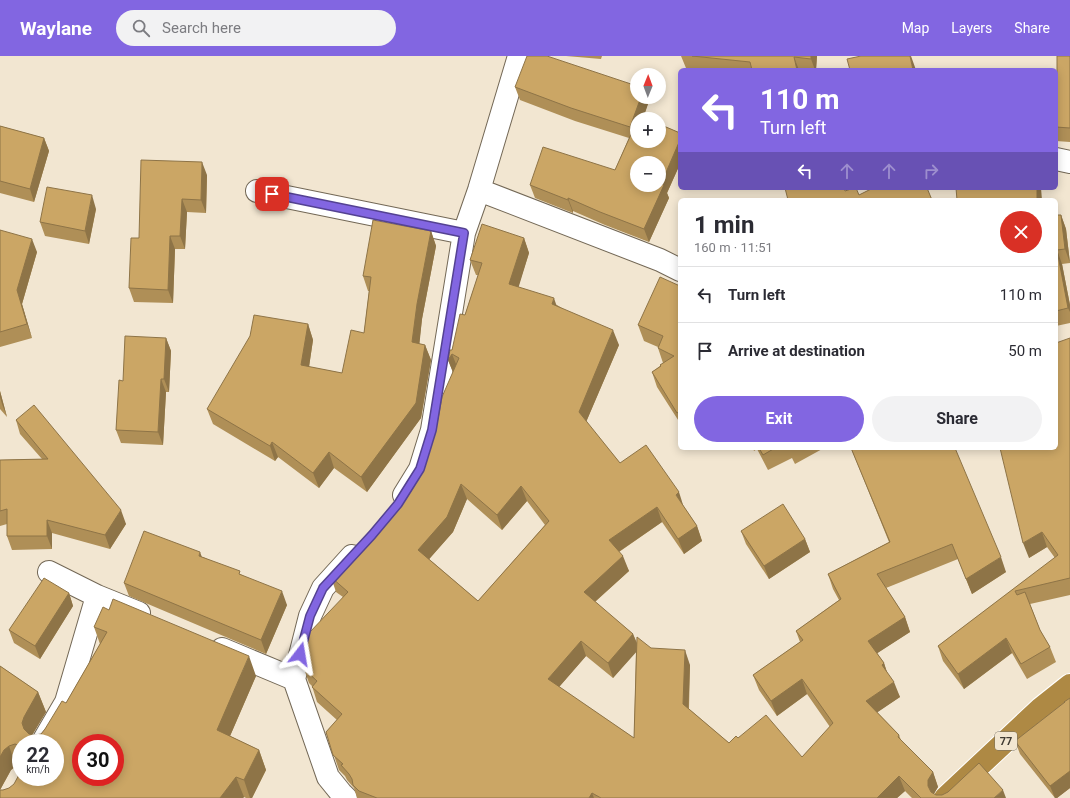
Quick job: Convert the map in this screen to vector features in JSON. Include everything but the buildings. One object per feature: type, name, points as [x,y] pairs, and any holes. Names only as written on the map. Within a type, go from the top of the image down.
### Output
[{"type":"highway","name":"77","points":[[945,798],[1041,708],[1070,686]]},
{"type":"street","points":[[394,509],[420,469],[432,430],[464,233],[479,190],[519,56]]},
{"type":"street","points":[[1058,159],[1070,162]]},
{"type":"street","points":[[479,190],[660,260],[678,269]]},
{"type":"street","points":[[257,191],[464,233]]},
{"type":"street","points":[[346,798],[328,777],[294,679],[310,616],[323,588],[367,541]]},
{"type":"street","points":[[49,572],[97,596],[156,621]]},
{"type":"street","points":[[47,734],[66,702],[97,596]]},
{"type":"street","points":[[206,642],[294,679]]},
{"type":"route","points":[[272,194],[464,233],[432,430],[420,469],[398,504],[372,535],[323,588],[310,616],[300,654]]}]
